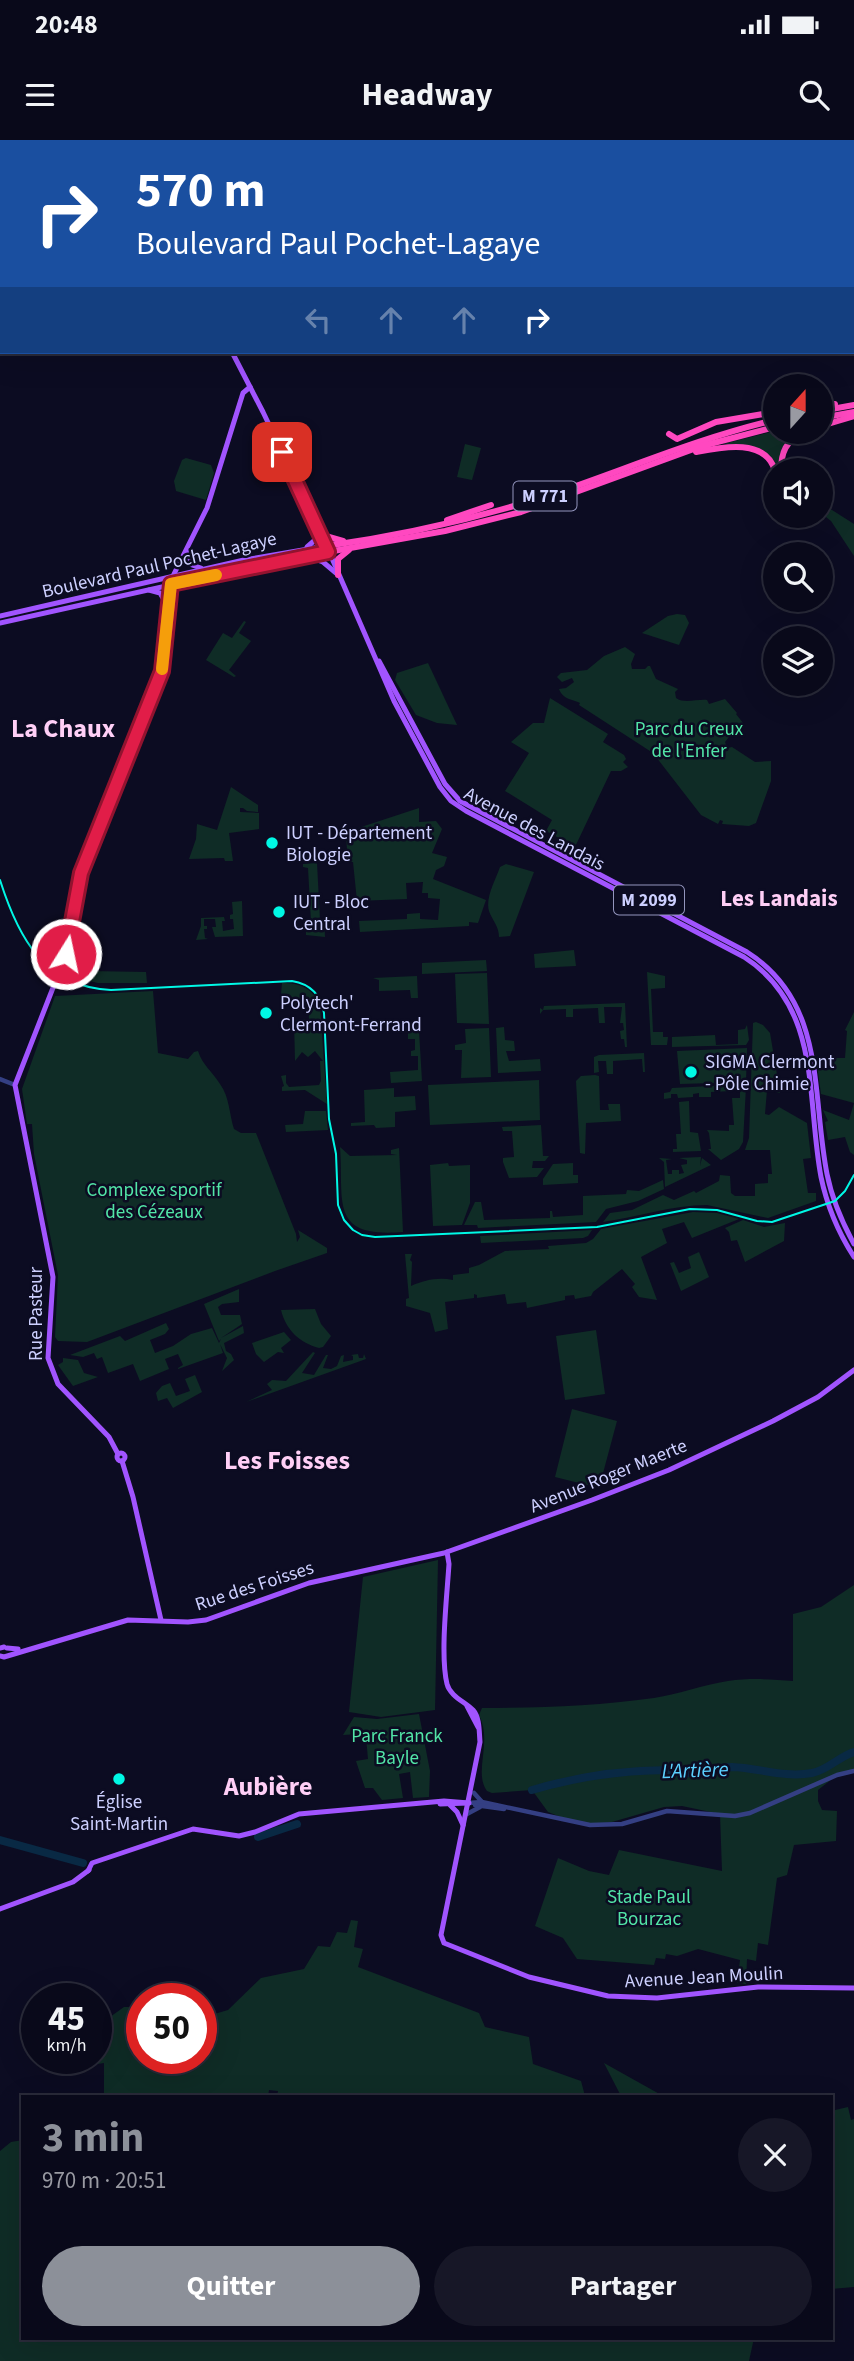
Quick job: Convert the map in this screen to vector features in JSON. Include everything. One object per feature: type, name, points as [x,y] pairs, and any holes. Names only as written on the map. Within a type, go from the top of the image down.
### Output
[{"type":"highway","points":[[833,407],[854,405]]},
{"type":"highway","points":[[669,434],[677,439],[716,422],[763,414]]},
{"type":"highway","points":[[833,417],[854,414]]},
{"type":"highway","points":[[833,422],[854,414]]},
{"type":"highway","name":"M 771","points":[[351,546],[519,505],[667,451],[763,423]]},
{"type":"highway","points":[[679,429],[680,438]]},
{"type":"highway","name":"M 771","points":[[327,549],[445,531],[522,512],[702,446],[763,430]]},
{"type":"highway","points":[[674,456],[724,447],[754,449],[769,458]]},
{"type":"highway","points":[[432,526],[491,505]]},
{"type":"highway","points":[[319,531],[351,546],[338,559],[338,575]]},
{"type":"main road","points":[[233,354],[327,549]]},
{"type":"main road","points":[[15,1085],[68,947],[77,887],[91,844],[161,675],[173,576],[207,508],[243,393],[250,387]]},
{"type":"main road","points":[[305,549],[315,540],[319,531]]},
{"type":"main road","points":[[188,548],[186,556],[189,564],[206,569]]},
{"type":"main road","name":"Boulevard Paul Pochet-Lagaye","points":[[0,616],[206,569],[305,549],[327,549]]},
{"type":"main road","name":"Boulevard Paul Pochet-Lagaye","points":[[0,623],[327,549]]},
{"type":"main road","name":"M 2099","points":[[327,549],[338,575]]},
{"type":"main road","points":[[304,556],[323,562],[338,575]]},
{"type":"main road","name":"Avenue des Landais","points":[[338,575],[440,788],[458,806],[715,938]]},
{"type":"main road","points":[[147,590],[160,593],[168,608]]},
{"type":"main road","name":"M 2099","points":[[715,938],[747,952],[768,967],[784,985],[799,1010],[810,1044],[828,1176],[838,1210],[854,1244]]},
{"type":"main road","name":"M 2099","points":[[715,938],[766,973],[783,993],[796,1017],[804,1042],[823,1186],[835,1222],[854,1257]]},
{"type":"main road","name":"Rue Pasteur","points":[[15,1085],[53,1277],[49,1361],[58,1384],[109,1437],[118,1454],[125,1454],[121,1461],[159,1608]]},
{"type":"main road","name":"Avenue Roger Maerte","points":[[357,1572],[447,1552],[669,1470],[818,1397],[854,1370]]},
{"type":"main road","points":[[447,1552],[447,1679],[450,1690],[467,1706],[478,1727],[480,1742],[464,1827]]},
{"type":"main road","name":"Rue des Foisses","points":[[2,1651],[25,1648],[118,1622],[206,1620],[310,1583],[357,1572]]},
{"type":"main road","points":[[149,1620],[159,1608]]},
{"type":"main road","points":[[159,1608],[161,1620]]},
{"type":"main road","points":[[0,1909],[73,1882],[88,1871],[92,1864],[193,1829],[225,1836],[247,1835],[296,1814],[471,1798]]},
{"type":"main road","points":[[437,1803],[450,1805],[471,1798]]},
{"type":"main road","points":[[450,1805],[457,1812],[464,1827]]},
{"type":"main road","name":"Avenue Jean Moulin","points":[[464,1827],[442,1939],[449,1946],[528,1976],[608,1996],[657,1998],[758,1987],[854,1988]]},
{"type":"street","points":[[0,1079],[15,1085]]},
{"type":"street","points":[[471,1798],[481,1804],[607,1826],[667,1811],[735,1816],[750,1813],[837,1775],[854,1771]]},
{"type":"street","points":[[471,1798],[481,1804]]},
{"type":"street","points":[[467,1814],[481,1804]]},
{"type":"green space","points":[[763,434],[763,444],[785,444],[780,458],[771,458],[760,449],[723,444]]},
{"type":"green space","points":[[465,444],[481,448],[472,480],[457,477]]},
{"type":"green space","points":[[186,458],[211,465],[214,473],[206,500],[176,491],[174,481],[182,460]]},
{"type":"green space","points":[[833,511],[854,524],[854,556],[833,524]]},
{"type":"green space","points":[[685,615],[689,623],[679,645],[642,633],[668,616]]},
{"type":"green space","points":[[244,621],[246,622],[239,633],[251,641],[229,670],[236,676],[234,677],[206,660],[223,633],[232,638]]},
{"type":"green space","name":"Parc du Creux de l'Enfer","points":[[625,647],[635,654],[632,669],[645,669],[650,666],[656,679],[678,689],[675,692],[679,700],[707,700],[709,704],[725,699],[737,713],[744,728],[733,732],[725,742],[727,748],[732,747],[755,762],[771,761],[771,781],[756,823],[749,826],[722,824],[723,821],[720,820],[718,824],[701,815],[653,753],[561,693],[559,689],[574,682],[572,678],[562,682],[557,677],[561,673],[587,670],[604,656]]},
{"type":"green space","points":[[428,663],[457,725],[437,723],[416,715],[395,680],[397,673]]},
{"type":"green space","points":[[550,698],[608,734],[603,742],[624,755],[626,759],[623,762],[628,767],[621,771],[611,771],[574,849],[570,852],[561,846],[559,838],[546,831],[552,820],[505,791],[529,753],[511,742],[533,723],[544,723]]},
{"type":"green space","points":[[231,787],[258,805],[258,812],[240,808],[240,812],[259,813],[259,829],[229,833],[233,861],[225,861],[224,858],[189,859],[196,839],[197,824],[217,830]]},
{"type":"green space","points":[[419,808],[419,822],[436,821],[442,829],[432,853],[447,857],[444,866],[436,870],[433,879],[486,900],[478,923],[469,922],[469,926],[360,932],[359,921],[407,919],[407,914],[420,913],[420,919],[438,920],[440,899],[428,898],[428,893],[422,893],[423,882],[406,883],[407,899],[357,901],[353,862],[342,862],[347,850],[346,832]]},
{"type":"green space","points":[[317,863],[320,920],[324,920],[325,937],[306,935],[306,923],[311,922],[308,868],[303,867],[303,864]]},
{"type":"green space","points":[[506,864],[534,872],[510,936],[499,937],[489,911],[488,900],[500,867]]},
{"type":"green space","points":[[242,901],[243,936],[215,937],[212,927],[216,927],[215,919],[204,919],[204,926],[207,926],[207,929],[204,929],[205,938],[208,939],[196,940],[201,918],[224,917],[223,931],[234,929],[233,919],[230,919],[233,914],[232,902]]},
{"type":"green space","points":[[574,950],[576,966],[535,968],[534,954]]},
{"type":"green space","points":[[486,960],[487,971],[422,974],[422,963]]},
{"type":"green space","points":[[68,964],[88,971],[146,972],[147,983],[98,983],[81,979],[65,971]]},
{"type":"green space","points":[[647,972],[665,976],[665,988],[651,989],[653,1032],[663,1032],[663,1037],[668,1037],[667,1045],[651,1045]]},
{"type":"green space","points":[[487,973],[489,1024],[457,1023],[455,974]]},
{"type":"green space","points":[[417,976],[418,998],[411,998],[410,990],[379,991],[379,980],[373,978]]},
{"type":"green space","points":[[282,983],[305,988],[320,1005],[327,1104],[305,1090],[282,1091],[284,1086],[281,1076],[286,1075],[289,1087],[319,1085],[320,1061],[323,1061],[315,1051],[308,1057],[302,1052],[295,1061],[294,1020],[309,1019],[308,1005],[280,1006]]},
{"type":"green space","name":"Complexe sportif des Cézeaux","points":[[153,991],[158,1053],[188,1059],[198,1051],[202,1061],[223,1089],[234,1129],[241,1133],[256,1133],[297,1242],[300,1237],[298,1230],[327,1248],[327,1253],[87,1342],[58,1341],[55,1337],[58,1275],[34,1154],[32,1124],[27,1124],[22,1089],[55,996]]},
{"type":"green space","points":[[625,1003],[627,1047],[624,1039],[621,1039],[620,1031],[624,1030],[623,1023],[620,1023],[622,1007],[604,1007],[605,1023],[599,1023],[598,1008],[573,1009],[573,1017],[566,1017],[566,1009],[543,1010],[544,1006]]},
{"type":"green space","points":[[854,1012],[854,1103],[821,1094],[817,1065],[834,1068],[835,1058],[845,1058],[845,1030]]},
{"type":"green space","points":[[756,1022],[770,1033],[780,1093],[767,1090],[765,1114],[769,1115],[779,1107],[807,1123],[811,1158],[803,1159],[808,1193],[816,1193],[816,1201],[768,1218],[707,1205],[668,1209],[603,1222],[610,1213],[632,1210],[663,1195],[674,1200],[694,1191],[696,1193],[719,1181],[720,1175],[730,1176],[731,1193],[735,1196],[755,1196],[755,1184],[768,1183],[768,1174],[772,1174],[770,1150],[745,1150],[749,1138],[753,1023]]},
{"type":"green space","points":[[747,1025],[749,1040],[746,1045],[672,1047],[672,1037],[715,1035],[716,1045],[738,1044],[738,1030],[745,1029]]},
{"type":"green space","points":[[504,1027],[505,1040],[514,1041],[515,1051],[506,1051],[509,1061],[540,1059],[541,1071],[498,1073],[496,1028]]},
{"type":"green space","points":[[489,1028],[491,1077],[461,1078],[462,1050],[455,1050],[455,1045],[466,1043],[465,1029]]},
{"type":"green space","points":[[419,1031],[422,1081],[391,1083],[390,1072],[418,1070],[418,1056],[411,1056],[411,1051],[415,1050],[415,1039],[408,1039],[408,1032]]},
{"type":"green space","points":[[747,1048],[746,1082],[680,1084],[677,1051]]},
{"type":"green space","points":[[644,1053],[645,1072],[642,1059],[613,1061],[613,1074],[607,1074],[606,1061],[598,1061],[599,1072],[594,1073],[594,1057],[599,1055]]},
{"type":"green space","points":[[581,1076],[599,1076],[600,1110],[609,1110],[608,1104],[620,1104],[621,1121],[586,1123],[585,1154],[580,1153],[576,1081]]},
{"type":"green space","points":[[539,1080],[540,1120],[430,1125],[428,1085]]},
{"type":"green space","points":[[731,1085],[732,1091],[711,1092],[711,1097],[699,1097],[699,1093],[693,1094],[693,1097],[678,1098],[677,1094],[671,1094],[671,1098],[664,1099],[664,1093],[670,1092],[672,1088]]},
{"type":"green space","points":[[740,1086],[746,1087],[743,1142],[739,1149],[721,1160],[708,1149],[711,1149],[707,1130],[729,1131],[729,1125],[734,1125],[732,1098],[740,1098]]},
{"type":"green space","points":[[394,1088],[394,1097],[415,1096],[416,1110],[395,1112],[395,1127],[351,1126],[351,1123],[365,1122],[364,1090]]},
{"type":"green space","points":[[689,1101],[690,1132],[698,1133],[701,1151],[673,1152],[673,1149],[677,1149],[676,1134],[681,1134],[679,1102]]},
{"type":"green space","points":[[854,1103],[854,1155],[850,1152],[845,1137],[828,1140],[825,1122],[828,1121],[823,1110],[849,1120]]},
{"type":"green space","points":[[305,1111],[326,1111],[328,1130],[286,1132],[285,1125],[303,1124]]},
{"type":"green space","points":[[541,1125],[543,1156],[549,1156],[545,1161],[533,1161],[532,1168],[544,1168],[537,1177],[509,1178],[503,1158],[514,1157],[512,1131],[503,1131],[502,1127]]},
{"type":"green space","points":[[340,1147],[350,1156],[397,1155],[391,1154],[391,1150],[399,1148],[403,1232],[362,1229],[352,1223],[345,1213],[342,1200]]},
{"type":"green space","points":[[701,1157],[700,1166],[702,1158],[711,1165],[665,1187],[664,1162],[659,1158],[672,1159],[666,1160],[668,1174],[672,1174],[672,1170],[679,1170],[679,1174],[684,1173],[681,1165],[687,1164],[687,1160],[679,1158]]},
{"type":"green space","points":[[448,1163],[449,1166],[470,1165],[470,1203],[462,1225],[433,1226],[430,1165]]},
{"type":"green space","points":[[573,1163],[573,1175],[578,1175],[578,1183],[543,1185],[543,1179],[553,1164]]},
{"type":"green space","points":[[663,1180],[664,1189],[638,1201],[606,1209],[596,1222],[478,1228],[477,1225],[464,1225],[475,1202],[481,1202],[484,1220],[550,1218],[550,1211],[553,1217],[583,1215],[583,1196],[626,1194],[627,1190],[639,1191]]},
{"type":"green space","points":[[693,1212],[717,1213],[739,1219],[692,1238],[684,1222],[662,1229],[667,1243],[641,1257],[657,1300],[639,1297],[632,1287],[635,1284],[622,1269],[591,1296],[575,1299],[574,1295],[565,1296],[565,1300],[527,1308],[526,1302],[507,1304],[505,1294],[477,1298],[474,1294],[474,1298],[445,1302],[448,1329],[435,1332],[430,1313],[406,1306],[406,1299],[409,1298],[405,1254],[412,1254],[411,1286],[432,1280],[453,1280],[453,1275],[469,1273],[469,1268],[505,1251],[549,1249],[548,1246],[586,1243],[601,1229]]},
{"type":"green space","points":[[743,1220],[764,1227],[785,1223],[784,1241],[745,1262],[737,1240],[731,1241],[725,1228]]},
{"type":"green space","points":[[592,1230],[583,1238],[481,1243],[480,1236]]},
{"type":"green space","points":[[699,1252],[709,1277],[681,1291],[670,1263],[674,1262],[679,1273],[691,1268],[688,1257]]},
{"type":"green space","points":[[239,1289],[239,1302],[218,1307],[221,1315],[240,1315],[242,1324],[221,1338],[243,1326],[244,1333],[224,1343],[226,1351],[234,1360],[222,1371],[227,1358],[220,1344],[223,1353],[178,1369],[183,1365],[178,1354],[165,1359],[169,1369],[140,1381],[133,1364],[108,1373],[102,1357],[97,1359],[94,1353],[83,1357],[70,1355],[120,1336],[125,1341],[166,1323],[169,1329],[165,1334],[150,1340],[155,1353],[173,1346],[191,1334],[212,1328],[219,1343],[221,1339],[219,1341],[204,1304]]},
{"type":"green space","points":[[315,1309],[321,1324],[331,1336],[323,1347],[319,1348],[295,1335],[286,1324],[281,1310]]},
{"type":"green space","points":[[596,1330],[605,1394],[565,1400],[556,1336]]},
{"type":"green space","points":[[284,1332],[291,1340],[281,1348],[284,1353],[278,1352],[264,1362],[256,1354],[252,1343]]},
{"type":"green space","points":[[313,1352],[315,1353],[302,1373],[314,1375],[326,1355],[323,1368],[331,1369],[337,1366],[344,1355],[343,1362],[353,1360],[351,1355],[358,1354],[359,1358],[363,1358],[364,1354],[366,1359],[246,1402],[272,1390],[267,1384],[272,1380],[286,1381]]},
{"type":"green space","points":[[63,1358],[78,1360],[84,1373],[98,1377],[73,1386],[58,1365],[63,1362]]},
{"type":"green space","points":[[195,1375],[202,1392],[173,1408],[167,1398],[158,1401],[156,1393],[162,1386],[170,1383],[176,1396],[190,1391],[185,1379]]},
{"type":"green space","points":[[572,1409],[617,1421],[599,1488],[555,1477]]},
{"type":"green space","points":[[438,1560],[435,1710],[381,1717],[349,1712],[363,1577]]},
{"type":"green space","name":"Stade Paul Bourzac","points":[[854,1585],[854,1771],[837,1775],[818,1790],[818,1801],[822,1810],[837,1811],[836,1841],[794,1845],[787,1875],[777,1878],[768,1945],[758,1943],[756,1961],[747,1959],[746,1984],[737,1983],[740,1960],[698,1949],[677,1956],[666,1954],[665,1959],[656,1958],[654,1965],[577,1959],[563,1938],[535,1926],[558,1858],[589,1871],[609,1875],[619,1850],[722,1871],[720,1814],[682,1806],[664,1807],[612,1822],[590,1825],[548,1812],[532,1790],[492,1793],[487,1791],[482,1775],[484,1736],[479,1715],[482,1708],[611,1703],[663,1696],[744,1679],[793,1681],[793,1614],[821,1607]]},
{"type":"green space","name":"Parc Franck Bayle","points":[[419,1714],[430,1771],[429,1797],[413,1798],[410,1772],[399,1774],[403,1798],[382,1800],[373,1788],[365,1788],[356,1761],[368,1759],[366,1737],[360,1737],[359,1734],[343,1735],[354,1717],[377,1719]]},
{"type":"green space","points":[[351,1920],[358,1921],[354,1947],[363,1949],[358,1967],[479,2013],[485,2027],[529,2037],[533,2064],[581,2081],[585,2095],[277,2095],[278,2091],[269,2090],[268,2095],[104,2095],[104,2074],[112,2074],[112,2016],[124,2007],[126,2074],[217,2074],[217,2013],[228,2010],[261,1978],[304,1969],[318,1946],[330,1947],[337,1932],[347,1933]]},
{"type":"green space","points":[[604,2063],[661,2095],[620,2095]]},
{"type":"green space","points":[[848,2107],[851,2120],[854,2119],[854,2287],[833,2289],[833,2111]]},
{"type":"green space","points":[[21,2140],[21,2340],[754,2340],[749,2361],[0,2361],[0,2151],[11,2142]]},
{"type":"waterway","name":"L'Artière","points":[[532,1790],[566,1781],[634,1771],[669,1770],[690,1773],[732,1767],[791,1774],[812,1773],[854,1752]]},
{"type":"waterway","name":"L'Artière","points":[[258,1837],[297,1824]]},
{"type":"waterway","name":"L'Artière","points":[[0,1840],[83,1863]]},
{"type":"tram line","points":[[0,880],[25,939],[51,969],[68,980],[88,987],[111,990],[292,981],[314,991],[324,1013],[329,1119],[336,1154],[338,1205],[344,1220],[362,1235],[375,1237],[597,1227],[690,1209],[717,1210],[757,1221],[772,1222],[835,1201],[845,1191],[854,1175]]},
{"type":"slow traffic","points":[[162,669],[171,584],[216,575]]},
{"type":"place","name":"IUT - Département Biologie","points":[[272,843]]},
{"type":"place","name":"IUT - Bloc Central","points":[[279,912]]},
{"type":"place","name":"Polytech' Clermont-Ferrand","points":[[266,1013]]},
{"type":"place","name":"SIGMA Clermont - Pôle Chimie","points":[[691,1072]]},
{"type":"place","name":"Église Saint-Martin","points":[[119,1779]]},
{"type":"district","name":"La Chaux","points":[[63,728]]},
{"type":"district","name":"Les Landais","points":[[779,898]]},
{"type":"district","name":"Les Foisses","points":[[287,1460]]},
{"type":"district","name":"Aubière","points":[[268,1786]]},
{"type":"route","points":[[66,954],[81,873],[162,671],[171,584],[328,552],[282,452]]}]
